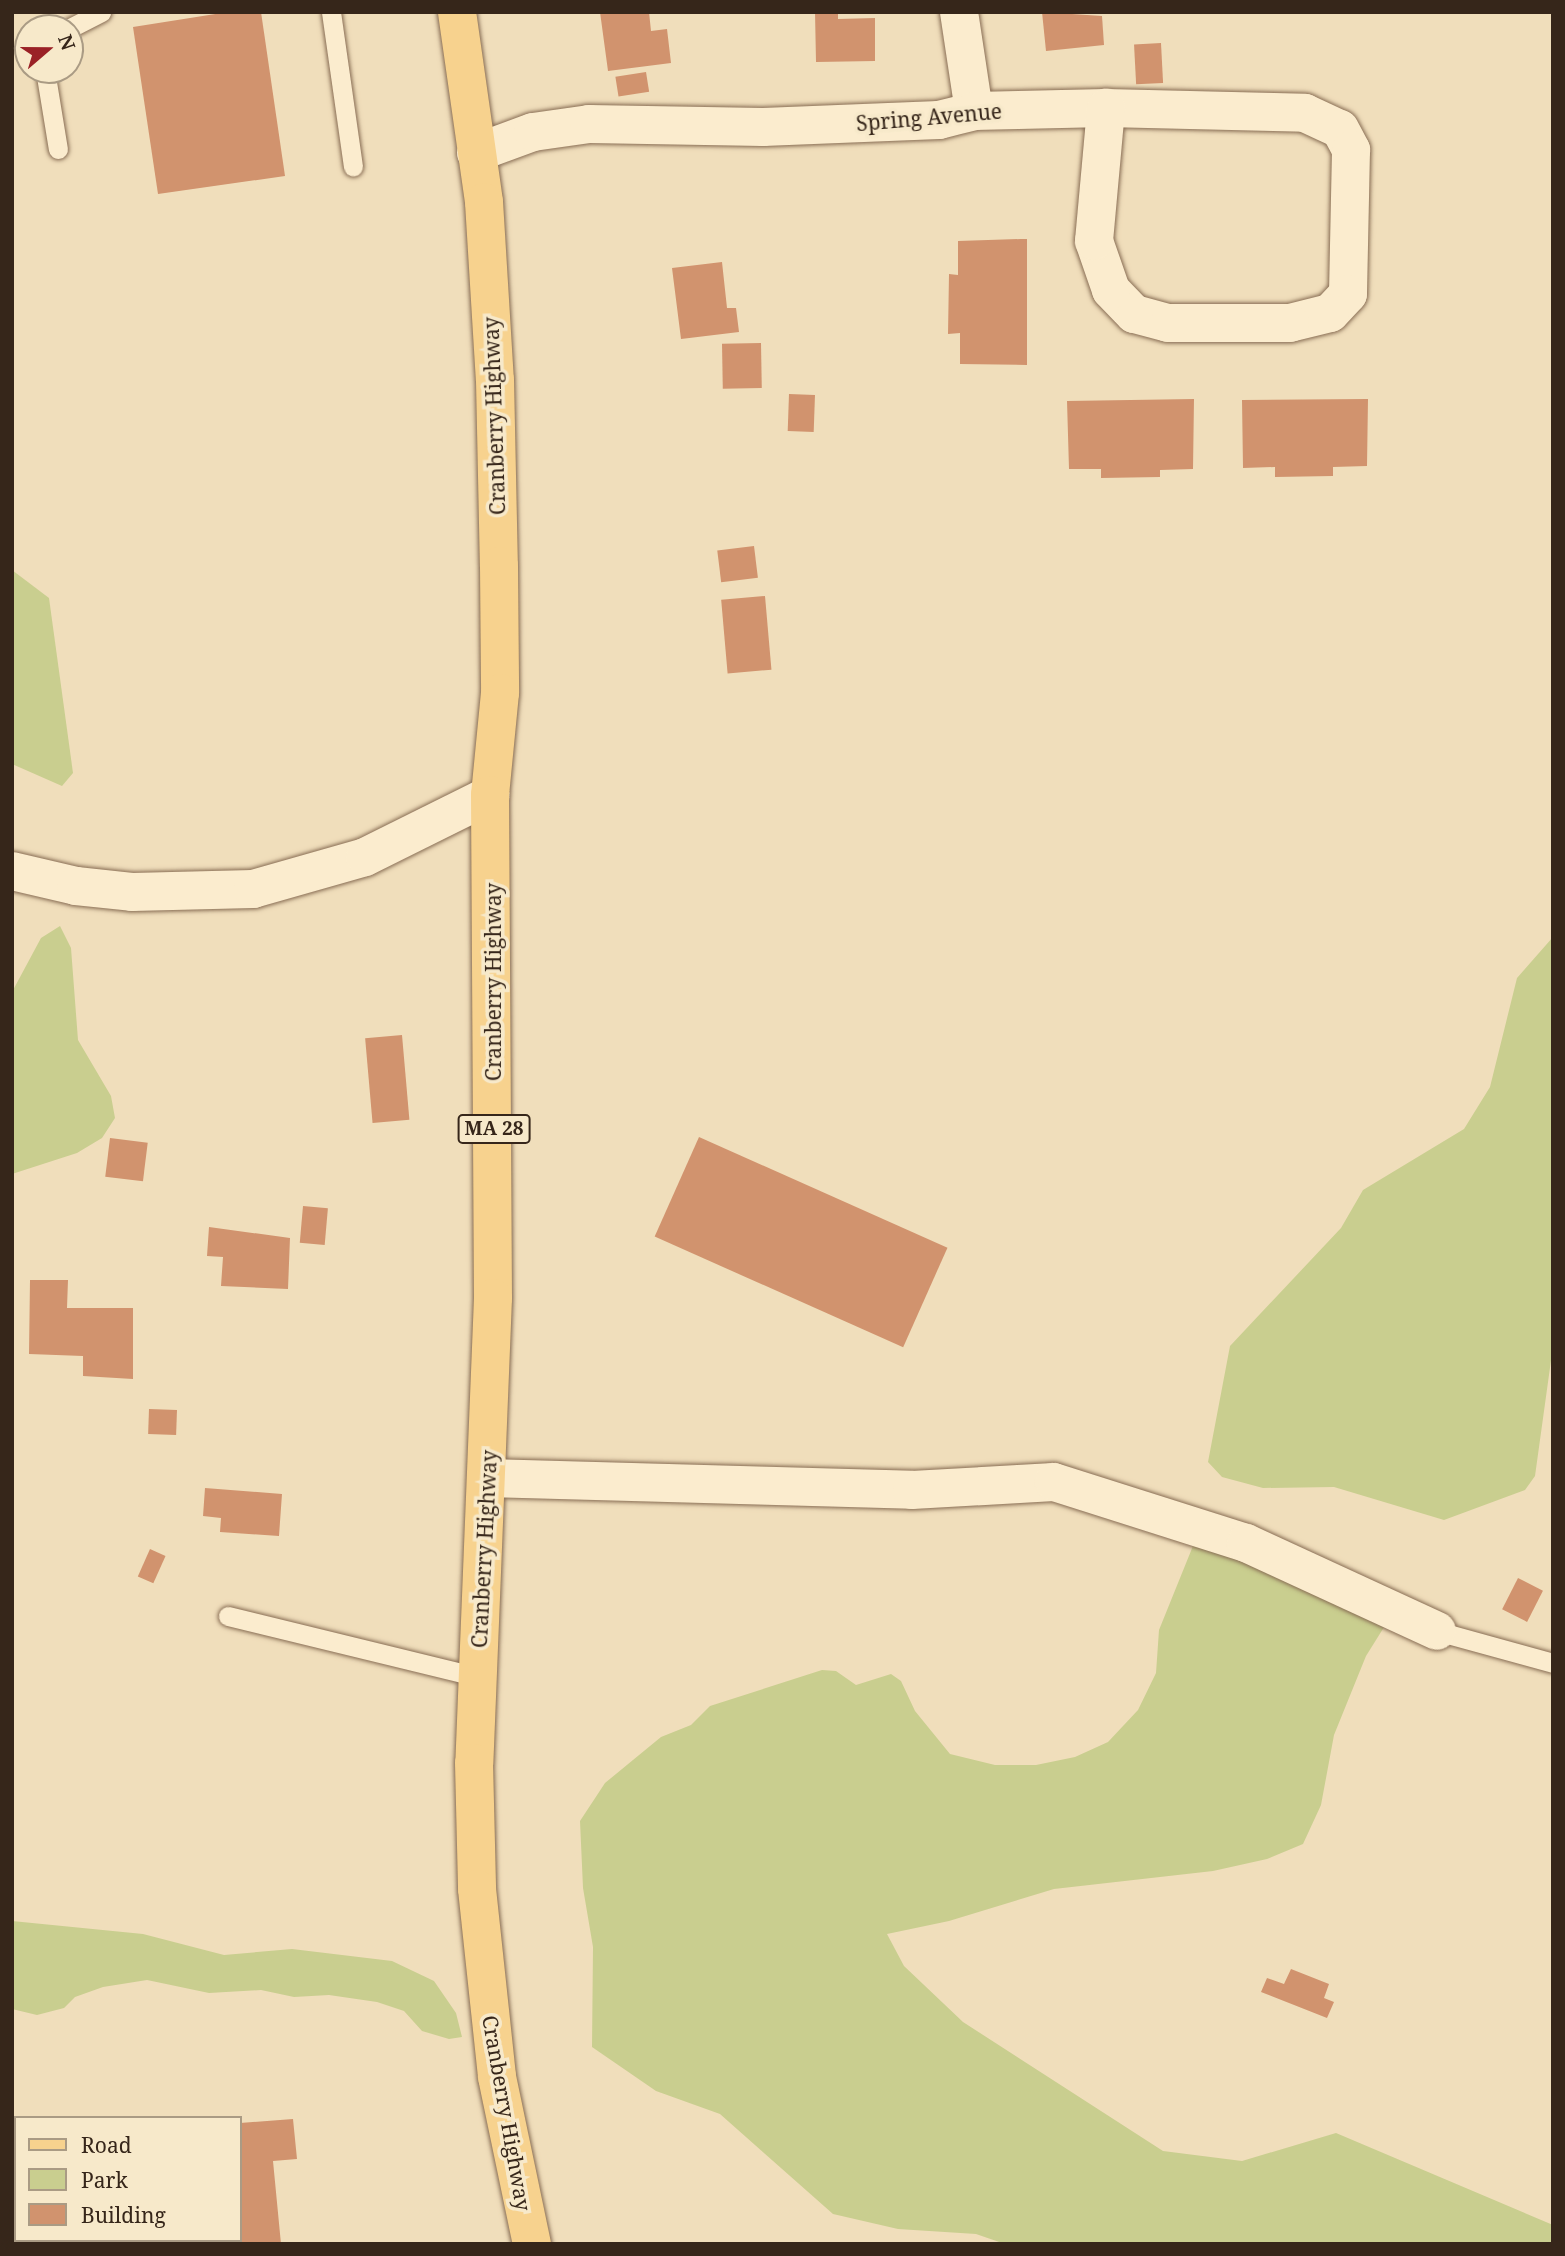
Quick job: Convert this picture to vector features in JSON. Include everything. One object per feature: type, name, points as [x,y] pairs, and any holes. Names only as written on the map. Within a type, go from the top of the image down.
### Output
[{"type":"main road","name":"Cranberry Highway","points":[[457,12],[484,202],[495,393],[500,693],[490,796],[494,1200],[474,1821],[482,1956],[498,2077],[532,2244]]},
{"type":"street","points":[[959,12],[974,111]]},
{"type":"street","name":"Spring Avenue","points":[[476,153],[509,139],[568,125],[798,126],[939,120],[974,111],[1106,108],[1305,113],[1340,129],[1351,150],[1348,294],[1330,313],[1290,323],[1168,323],[1134,314],[1111,290],[1094,241],[1106,108]]},
{"type":"street","points":[[12,871],[76,886],[132,892],[253,889],[365,857],[490,796]]},
{"type":"street","points":[[487,1478],[912,1490],[1054,1482],[1246,1543],[1437,1631]]},
{"type":"lane","points":[[84,21],[101,12]]},
{"type":"lane","points":[[331,12],[353,166]]},
{"type":"lane","points":[[47,84],[58,149]]},
{"type":"lane","points":[[228,1616],[478,1677]]},
{"type":"lane","points":[[1437,1631],[1553,1663]]},
{"type":"green space","points":[[12,570],[49,598],[73,773],[62,786],[12,764]]},
{"type":"green space","points":[[60,926],[71,948],[78,1040],[111,1096],[115,1118],[102,1138],[77,1153],[12,1174],[12,992],[41,938]]},
{"type":"green space","points":[[1553,937],[1553,1346],[1535,1476],[1525,1490],[1444,1520],[1334,1487],[1263,1488],[1222,1477],[1208,1462],[1230,1346],[1341,1228],[1363,1190],[1464,1129],[1490,1087],[1517,978]]},
{"type":"green space","points":[[1197,1536],[1391,1616],[1366,1656],[1334,1735],[1321,1805],[1303,1844],[1267,1859],[1213,1871],[1054,1889],[949,1921],[887,1934],[904,1966],[963,2022],[1163,2151],[1242,2161],[1336,2133],[1553,2225],[1553,2244],[1005,2244],[976,2234],[898,2229],[833,2214],[720,2114],[656,2091],[592,2047],[593,1947],[583,1888],[580,1821],[605,1783],[661,1737],[691,1725],[710,1706],[822,1670],[836,1671],[856,1685],[891,1674],[901,1681],[915,1711],[950,1754],[995,1765],[1036,1765],[1075,1757],[1108,1742],[1138,1710],[1156,1673],[1159,1630]]},
{"type":"green space","points":[[12,1921],[143,1934],[224,1955],[292,1949],[392,1961],[434,1981],[456,2013],[462,2037],[449,2039],[422,2031],[404,2011],[377,2002],[329,1995],[294,1997],[261,1990],[209,1993],[147,1980],[103,1987],[75,1997],[64,2008],[37,2015],[12,2009]]},
{"type":"building","points":[[228,12],[261,12],[285,176],[158,194],[133,27]]},
{"type":"building","points":[[600,12],[649,12],[651,31],[667,29],[671,63],[608,71]]},
{"type":"building","points":[[815,12],[838,12],[838,19],[875,18],[875,61],[816,62]]},
{"type":"building","points":[[1042,12],[1102,16],[1104,45],[1046,51]]},
{"type":"building","points":[[1161,43],[1163,83],[1136,84],[1134,44]]},
{"type":"building","points":[[646,72],[649,92],[619,97],[615,77]]},
{"type":"building","points":[[1027,239],[1027,365],[960,364],[960,333],[948,334],[949,274],[958,275],[958,241]]},
{"type":"building","points":[[722,262],[727,308],[736,308],[739,332],[681,339],[672,268]]},
{"type":"building","points":[[761,343],[762,388],[723,389],[722,344]]},
{"type":"building","points":[[789,394],[815,395],[814,432],[788,431]]},
{"type":"building","points":[[1194,399],[1193,469],[1160,470],[1160,477],[1101,478],[1101,469],[1069,469],[1067,401]]},
{"type":"building","points":[[1368,399],[1367,466],[1333,467],[1333,476],[1275,477],[1275,467],[1243,468],[1242,400]]},
{"type":"building","points":[[754,546],[758,578],[721,582],[717,551]]},
{"type":"building","points":[[765,596],[771,670],[728,674],[721,600]]},
{"type":"building","points":[[402,1035],[409,1120],[373,1123],[365,1038]]},
{"type":"building","points":[[699,1137],[947,1248],[903,1347],[655,1237]]},
{"type":"building","points":[[110,1138],[148,1143],[143,1181],[105,1177]]},
{"type":"building","points":[[303,1206],[328,1208],[325,1245],[300,1243]]},
{"type":"building","points":[[209,1227],[290,1238],[288,1289],[221,1286],[223,1257],[207,1256]]},
{"type":"building","points":[[30,1280],[68,1280],[67,1308],[133,1308],[133,1379],[83,1376],[83,1356],[29,1354]]},
{"type":"building","points":[[149,1409],[177,1410],[176,1435],[148,1434]]},
{"type":"building","points":[[205,1488],[282,1494],[279,1536],[220,1532],[221,1518],[203,1516]]},
{"type":"building","points":[[150,1549],[166,1556],[153,1583],[138,1576]]},
{"type":"building","points":[[1518,1578],[1543,1591],[1527,1622],[1502,1609]]},
{"type":"building","points":[[1291,1969],[1329,1984],[1324,1998],[1334,2002],[1327,2018],[1261,1992],[1267,1978],[1284,1984]]},
{"type":"building","points":[[293,2119],[297,2159],[273,2161],[281,2244],[235,2244],[242,2242],[242,2123]]},
{"type":"building","points":[[14,2215],[14,2242],[44,2244],[12,2244]]},
{"type":"building","points":[[116,2242],[171,2242],[171,2244]]}]
